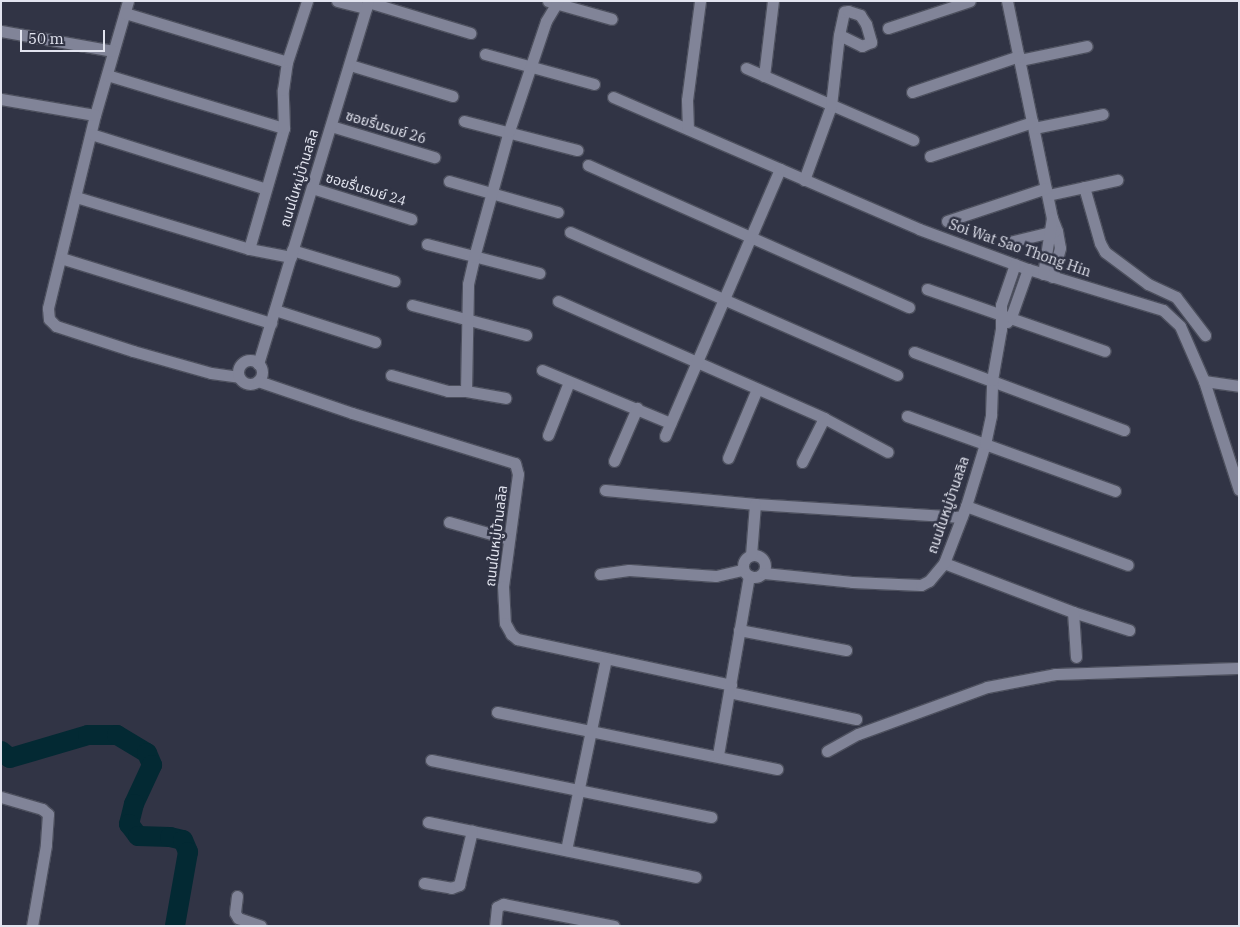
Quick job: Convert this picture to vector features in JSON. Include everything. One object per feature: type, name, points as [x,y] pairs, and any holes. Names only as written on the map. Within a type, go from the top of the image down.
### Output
[{"type":"street","points":[[249,249],[284,128],[283,90],[287,62],[307,1]]},
{"type":"street","points":[[337,1],[368,4],[470,33]]},
{"type":"street","points":[[688,128],[687,100],[700,1]]},
{"type":"street","points":[[764,76],[773,1]]},
{"type":"street","points":[[888,28],[970,1]]},
{"type":"street","points":[[1007,1],[1047,191],[1053,231],[1060,248],[1048,275]]},
{"type":"street","points":[[466,391],[468,284],[509,131],[546,21],[555,2],[612,19]]},
{"type":"street","name":"ถนนในหมู่บ้านลลิล","points":[[258,364],[368,4]]},
{"type":"street","points":[[239,377],[241,364],[250,360],[258,364],[262,372],[258,381],[250,384],[239,377],[186,367],[56,326],[49,319],[48,308],[95,115],[126,7],[287,62]]},
{"type":"street","points":[[1,31],[113,51]]},
{"type":"street","points":[[804,180],[832,106],[839,35]]},
{"type":"street","points":[[912,92],[1019,58],[1087,46]]},
{"type":"street","points":[[485,54],[594,84]]},
{"type":"street","points":[[350,65],[452,96]]},
{"type":"street","points":[[746,68],[913,140]]},
{"type":"street","points":[[107,75],[284,128]]},
{"type":"street","name":"Soi Wat Sao Thong Hin","points":[[613,98],[688,128],[919,229],[1028,269],[1163,310],[1180,326],[1204,381],[1239,490]]},
{"type":"street","points":[[1,99],[95,115]]},
{"type":"street","points":[[930,156],[1033,125],[1103,114]]},
{"type":"street","points":[[464,121],[509,131],[577,150]]},
{"type":"street","name":"ซอยรื่นรมย์ 26","points":[[331,126],[434,157]]},
{"type":"street","points":[[91,134],[266,189]]},
{"type":"street","points":[[588,165],[909,307]]},
{"type":"street","points":[[665,436],[780,169]]},
{"type":"street","points":[[449,180],[558,212]]},
{"type":"street","points":[[947,221],[1047,191],[1084,187],[1117,180]]},
{"type":"street","points":[[1084,187],[1100,243],[1105,252],[1148,284],[1176,297],[1205,336]]},
{"type":"street","name":"ซอยรื่นรมย์ 24","points":[[312,188],[411,219]]},
{"type":"street","points":[[76,197],[249,249],[291,254],[394,281]]},
{"type":"street","points":[[1006,243],[1053,231]]},
{"type":"street","points":[[570,232],[897,375]]},
{"type":"street","points":[[427,244],[538,273]]},
{"type":"street","points":[[61,258],[271,323]]},
{"type":"street","name":"ถนนในหมู่บ้านลลิล","points":[[600,574],[629,570],[716,576],[746,573],[757,577],[764,573],[852,582],[921,585],[930,581],[944,563],[962,518],[985,444],[991,415],[992,380],[1015,264]]},
{"type":"street","name":"ถนนในหมู่บ้านลลิล","points":[[1005,315],[1028,269]]},
{"type":"street","points":[[927,289],[1105,351]]},
{"type":"street","points":[[558,301],[824,418],[888,452]]},
{"type":"street","points":[[412,305],[468,322],[526,335]]},
{"type":"street","points":[[275,310],[375,342]]},
{"type":"street","points":[[914,352],[1124,430]]},
{"type":"street","points":[[542,370],[670,423]]},
{"type":"street","points":[[391,375],[448,392],[466,391],[504,398]]},
{"type":"street","name":"ถนนในหมู่บ้านลลิล","points":[[258,381],[352,414],[515,463],[518,474],[503,586],[505,623],[511,634],[532,644],[606,659],[856,719]]},
{"type":"street","points":[[1204,381],[1239,386]]},
{"type":"street","points":[[548,435],[569,382]]},
{"type":"street","points":[[728,458],[757,389]]},
{"type":"street","points":[[614,461],[637,408]]},
{"type":"street","points":[[906,416],[1115,491]]},
{"type":"street","points":[[802,462],[824,418]]},
{"type":"street","points":[[605,490],[755,504],[962,518]]},
{"type":"street","points":[[718,755],[739,630],[746,573],[743,564],[750,555],[755,504]]},
{"type":"street","points":[[966,506],[1128,565]]},
{"type":"street","points":[[449,522],[509,539]]},
{"type":"street","points":[[750,555],[762,558],[766,565],[764,573]]},
{"type":"street","points":[[944,563],[1073,612],[1129,630]]},
{"type":"street","points":[[1073,612],[1076,657]]},
{"type":"street","points":[[739,630],[846,650]]},
{"type":"street","points":[[566,850],[606,659]]},
{"type":"street","points":[[828,751],[858,734],[987,686],[1055,674],[1239,668]]},
{"type":"street","points":[[496,712],[718,755],[777,769]]},
{"type":"street","points":[[431,760],[711,816]]},
{"type":"street","points":[[1,797],[42,808],[48,814],[46,845],[32,926]]},
{"type":"street","points":[[428,822],[695,877]]},
{"type":"street","points":[[424,883],[451,888],[459,886],[472,831]]},
{"type":"street","points":[[237,896],[235,913],[238,918],[243,922],[261,926]]},
{"type":"street","points":[[494,926],[497,907],[503,904],[614,926]]},
{"type":"waterway","points":[[1,751],[10,758],[88,735],[117,735],[147,753],[152,765],[134,804],[129,824],[138,836],[170,837],[183,840],[188,852],[175,926]]}]
